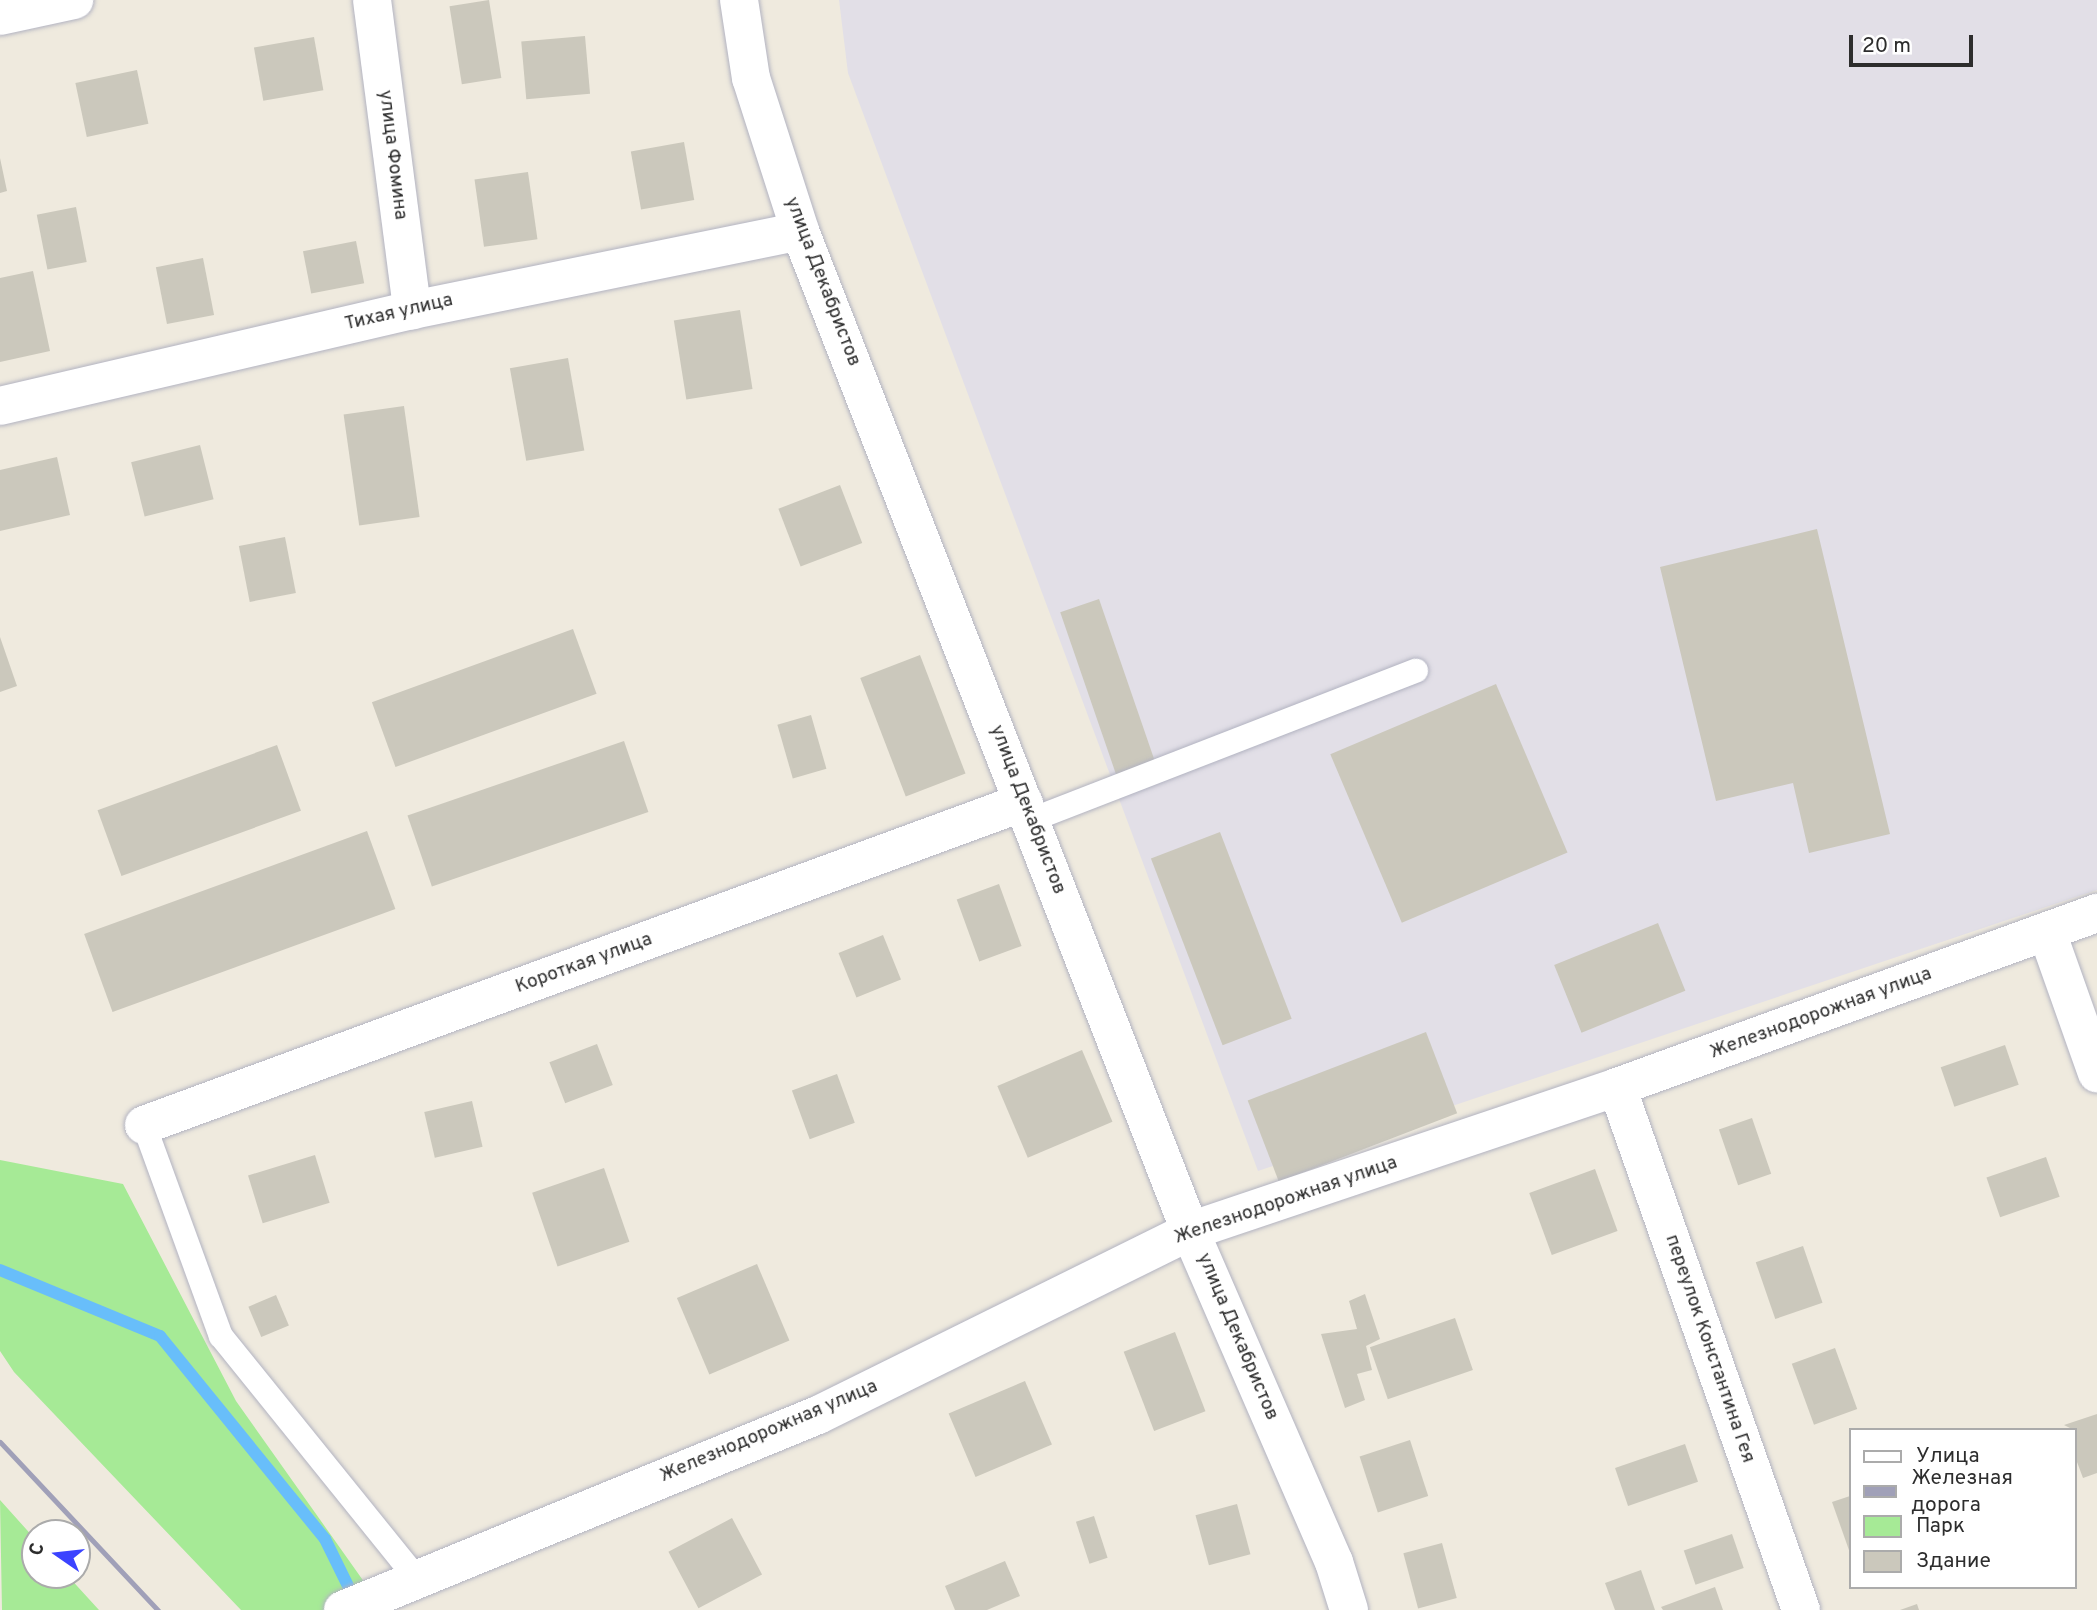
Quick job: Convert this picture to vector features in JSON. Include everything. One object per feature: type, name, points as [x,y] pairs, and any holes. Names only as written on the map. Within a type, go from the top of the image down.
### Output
[{"type":"street","points":[[0,16],[74,0]]},
{"type":"street","name":"улица Фомина","points":[[372,0],[412,310]]},
{"type":"street","name":"улица Декабристов","points":[[739,0],[751,78],[800,231],[1190,1231],[1334,1562],[1349,1610]]},
{"type":"street","name":"Тихая улица","points":[[0,406],[412,310],[800,231]]},
{"type":"street","name":"Короткая улица","points":[[144,1125],[1028,811]]},
{"type":"street","name":"Железнодорожная улица","points":[[343,1610],[818,1415],[1190,1231],[1617,1087],[2097,914]]},
{"type":"street","points":[[2047,932],[2097,1073]]},
{"type":"street","name":"переулок Константина Гея","points":[[1617,1087],[1801,1610]]},
{"type":"lane","points":[[1028,811],[1416,671]]},
{"type":"lane","points":[[144,1125],[221,1336],[416,1578]]},
{"type":"shaded area","points":[[839,0],[2097,0],[2097,890],[1258,1171],[848,73]]},
{"type":"green space","points":[[0,1160],[123,1184],[236,1401],[384,1610],[241,1610],[14,1372],[0,1351]]},
{"type":"green space","points":[[0,1500],[21,1523],[21,1589],[80,1589],[99,1610],[2,1610]]},
{"type":"building","points":[[489,0],[501,78],[462,84],[449,6]]},
{"type":"building","points":[[585,36],[590,94],[526,99],[521,42]]},
{"type":"building","points":[[314,37],[323,90],[263,101],[254,48]]},
{"type":"building","points":[[137,70],[148,124],[87,137],[75,83]]},
{"type":"building","points":[[684,142],[694,200],[641,209],[631,151]]},
{"type":"building","points":[[0,158],[7,191],[0,193]]},
{"type":"building","points":[[528,172],[537,239],[484,247],[475,180]]},
{"type":"building","points":[[76,207],[87,262],[47,270],[37,215]]},
{"type":"building","points":[[356,241],[364,283],[311,294],[303,251]]},
{"type":"building","points":[[203,258],[214,315],[167,324],[156,267]]},
{"type":"building","points":[[33,271],[50,351],[0,362],[0,278]]},
{"type":"building","points":[[740,310],[753,389],[686,399],[674,320]]},
{"type":"building","points":[[568,358],[584,451],[526,461],[510,368]]},
{"type":"building","points":[[404,406],[420,517],[359,525],[344,414]]},
{"type":"building","points":[[200,445],[214,499],[145,517],[131,462]]},
{"type":"building","points":[[57,457],[70,515],[0,531],[0,470]]},
{"type":"building","points":[[840,485],[862,543],[801,567],[778,509]]},
{"type":"building","points":[[1817,529],[1890,834],[1809,853],[1793,783],[1716,801],[1660,567]]},
{"type":"building","points":[[285,537],[296,593],[250,602],[239,546]]},
{"type":"building","points":[[1099,599],[1156,765],[1118,779],[1060,612]]},
{"type":"building","points":[[573,629],[597,694],[396,767],[372,702]]},
{"type":"building","points":[[0,637],[17,686],[0,692]]},
{"type":"building","points":[[920,655],[966,774],[906,797],[860,678]]},
{"type":"building","points":[[1496,684],[1568,852],[1402,923],[1330,754]]},
{"type":"building","points":[[811,715],[826,769],[793,778],[777,725]]},
{"type":"building","points":[[624,741],[648,812],[432,886],[407,816]]},
{"type":"building","points":[[277,745],[301,811],[121,876],[98,810]]},
{"type":"building","points":[[367,831],[395,909],[113,1012],[84,934]]},
{"type":"building","points":[[1220,832],[1292,1019],[1223,1045],[1151,859]]},
{"type":"building","points":[[999,884],[1022,946],[979,961],[957,899]]},
{"type":"building","points":[[1658,923],[1685,991],[1582,1033],[1554,965]]},
{"type":"building","points":[[883,935],[901,980],[856,997],[838,953]]},
{"type":"building","points":[[1426,1032],[1457,1113],[1279,1182],[1248,1100]]},
{"type":"building","points":[[597,1044],[613,1085],[565,1103],[549,1062]]},
{"type":"building","points":[[2005,1045],[2019,1085],[1954,1107],[1941,1067]]},
{"type":"building","points":[[1082,1050],[1112,1122],[1028,1158],[997,1086]]},
{"type":"building","points":[[837,1074],[855,1123],[810,1139],[792,1090]]},
{"type":"building","points":[[472,1101],[483,1147],[435,1158],[424,1112]]},
{"type":"building","points":[[1752,1118],[1771,1174],[1738,1185],[1719,1129]]},
{"type":"building","points":[[315,1155],[330,1203],[263,1223],[248,1175]]},
{"type":"building","points":[[2046,1157],[2060,1197],[2000,1217],[1986,1178]]},
{"type":"building","points":[[604,1168],[629,1242],[558,1266],[532,1193]]},
{"type":"building","points":[[1595,1169],[1618,1231],[1552,1255],[1529,1193]]},
{"type":"building","points":[[1803,1246],[1823,1303],[1775,1319],[1756,1262]]},
{"type":"building","points":[[757,1264],[789,1340],[709,1374],[677,1298]]},
{"type":"building","points":[[1365,1294],[1380,1339],[1366,1346],[1372,1370],[1357,1374],[1365,1400],[1345,1408],[1321,1334],[1357,1329],[1349,1301]]},
{"type":"building","points":[[276,1295],[289,1325],[261,1337],[248,1307]]},
{"type":"building","points":[[1455,1318],[1473,1370],[1388,1399],[1370,1347]]},
{"type":"building","points":[[1175,1332],[1205,1411],[1154,1431],[1124,1352]]},
{"type":"building","points":[[1835,1348],[1857,1409],[1814,1425],[1792,1364]]},
{"type":"building","points":[[1025,1381],[1052,1445],[976,1477],[949,1413]]},
{"type":"building","points":[[2097,1414],[2097,1473],[2083,1478],[2076,1459],[2076,1428],[2064,1425]]},
{"type":"building","points":[[1410,1440],[1428,1496],[1378,1512],[1360,1456]]},
{"type":"building","points":[[1685,1444],[1698,1482],[1628,1506],[1615,1468]]},
{"type":"building","points":[[1848,1497],[1848,1547],[1832,1502]]},
{"type":"building","points":[[1237,1504],[1250,1554],[1209,1565],[1195,1515]]},
{"type":"building","points":[[1094,1516],[1108,1558],[1090,1564],[1076,1522]]},
{"type":"building","points":[[732,1518],[762,1575],[698,1608],[668,1552]]},
{"type":"building","points":[[1732,1534],[1744,1568],[1695,1585],[1684,1551]]},
{"type":"building","points":[[1442,1543],[1457,1598],[1418,1608],[1403,1553]]},
{"type":"building","points":[[1005,1561],[1020,1596],[987,1610],[955,1610],[945,1586]]},
{"type":"building","points":[[1641,1570],[1655,1610],[1615,1610],[1605,1583]]},
{"type":"building","points":[[1715,1587],[1723,1610],[1663,1610],[1661,1607]]},
{"type":"building","points":[[1917,1604],[1919,1610],[1900,1610]]},
{"type":"waterway","points":[[0,1270],[160,1336],[325,1539],[351,1592]]},
{"type":"railway","points":[[0,1442],[158,1610]]}]
